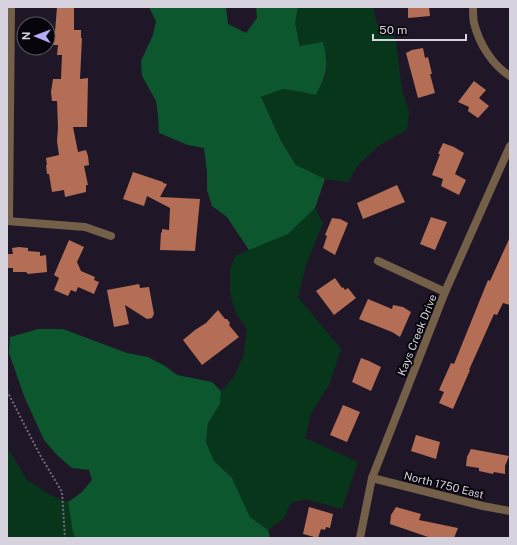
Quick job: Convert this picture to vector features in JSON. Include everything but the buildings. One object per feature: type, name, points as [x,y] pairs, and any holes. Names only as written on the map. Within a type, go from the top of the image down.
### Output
[{"type":"street","points":[[11,7],[8,221],[85,227],[111,236]]},
{"type":"street","points":[[473,7],[474,22],[484,47],[503,72],[510,76]]},
{"type":"street","name":"Kays Creek Drive","points":[[360,538],[372,478],[445,292],[510,146]]},
{"type":"street","points":[[378,261],[445,292]]},
{"type":"street","name":"North 1750 East","points":[[372,478],[483,506],[510,511]]},
{"type":"path","points":[[7,391],[40,455],[62,492],[65,538]]},
{"type":"green space","points":[[149,7],[226,7],[228,24],[246,33],[257,18],[256,7],[298,7],[295,23],[300,46],[323,42],[326,58],[326,70],[323,81],[316,95],[283,89],[261,97],[281,141],[296,165],[325,179],[315,208],[288,234],[249,250],[227,217],[212,206],[207,190],[207,172],[204,148],[188,145],[159,133],[156,101],[142,76],[141,61],[153,35],[156,21]]},
{"type":"green space","points":[[298,7],[373,7],[377,24],[388,30],[396,40],[402,90],[409,112],[407,130],[381,144],[358,165],[348,182],[325,179],[296,165],[281,141],[261,97],[283,89],[316,95],[326,75],[327,58],[301,46],[295,23]]},
{"type":"green space","points":[[315,208],[323,223],[306,265],[298,297],[341,349],[330,383],[311,414],[305,438],[358,462],[342,509],[306,499],[291,503],[284,518],[268,530],[250,517],[232,478],[214,461],[206,442],[208,423],[220,404],[221,391],[234,377],[244,354],[247,329],[236,313],[230,293],[230,269],[235,256],[288,234]]},
{"type":"green space","points":[[38,329],[63,329],[127,353],[148,357],[165,366],[177,375],[212,382],[221,391],[220,404],[208,423],[206,442],[214,461],[232,478],[250,517],[268,530],[270,538],[76,538],[73,533],[68,502],[82,492],[92,480],[89,470],[72,468],[58,456],[44,440],[24,396],[9,353],[10,337]]},
{"type":"green space","points":[[7,447],[26,479],[52,496],[68,502],[73,532],[76,538],[7,538]]}]
